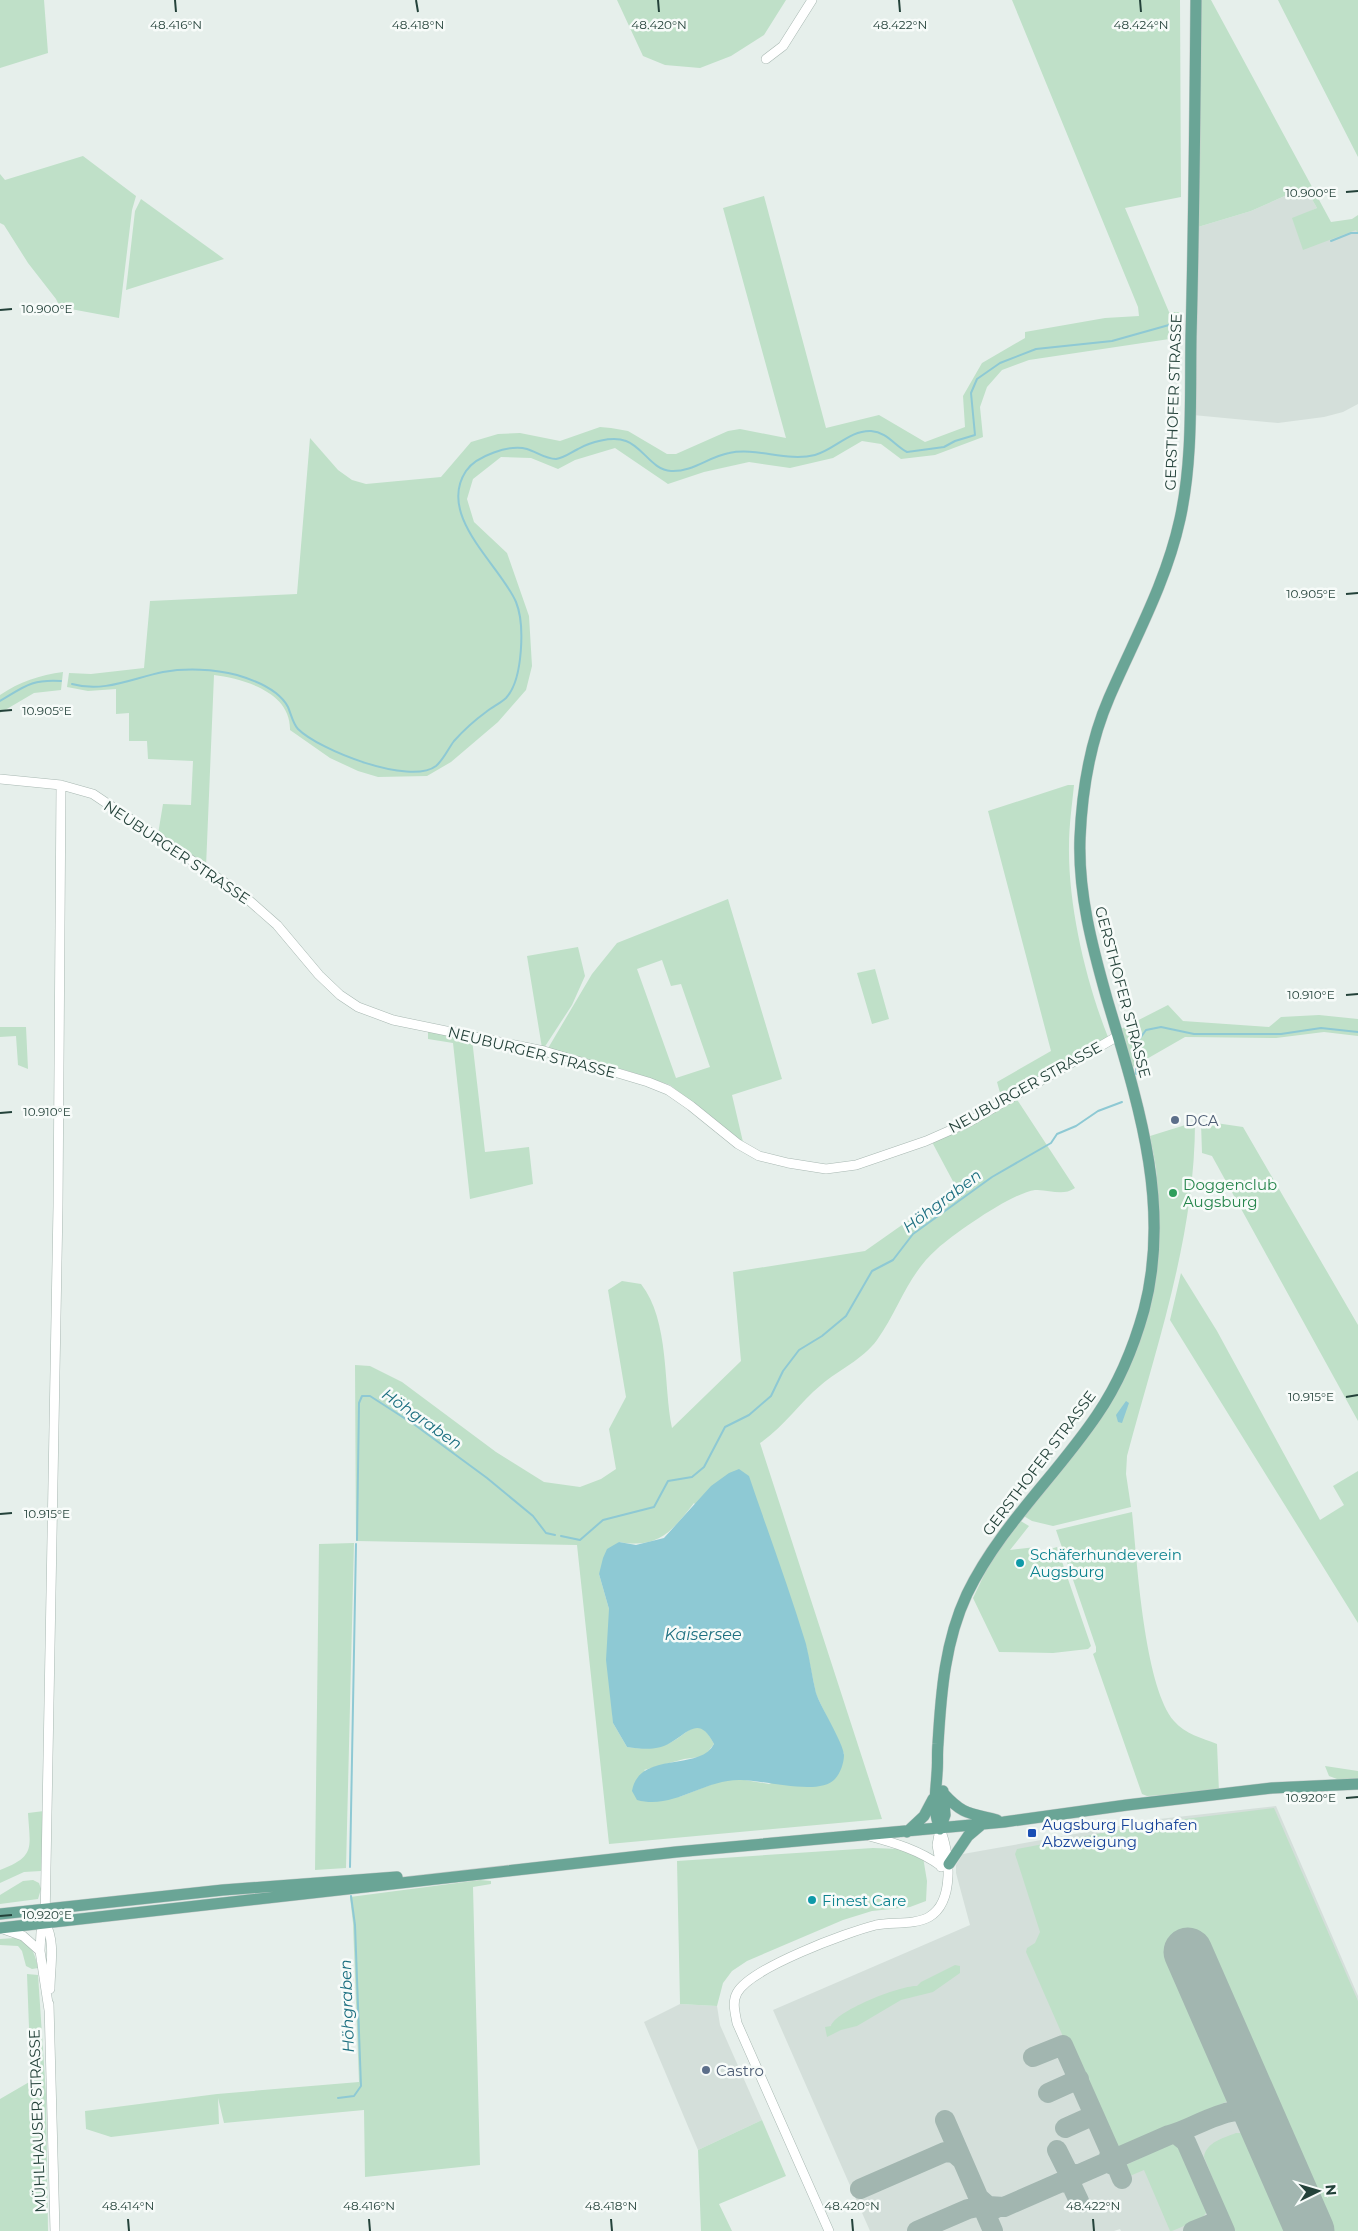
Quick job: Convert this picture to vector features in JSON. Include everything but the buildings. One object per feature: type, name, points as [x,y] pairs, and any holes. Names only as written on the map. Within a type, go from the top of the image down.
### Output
[{"type":"main road","name":"GERSTHOFER STRASSE","points":[[940,1829],[935,1816],[938,1795],[942,1677],[966,1597],[991,1552],[1097,1415],[1125,1364],[1149,1288],[1154,1258],[1155,1218],[1151,1168],[1145,1134],[1085,910],[1080,846],[1081,808],[1088,762],[1100,722],[1108,700],[1157,596],[1180,520],[1185,490],[1192,315],[1196,0]]},
{"type":"main road","points":[[0,1928],[348,1890],[476,1873],[731,1846],[869,1836],[1004,1822],[1272,1788],[1358,1784]]},
{"type":"main road","points":[[907,1832],[924,1816],[938,1795],[964,1812],[1004,1822]]},
{"type":"main road","points":[[945,1865],[968,1836],[981,1824]]},
{"type":"main road","points":[[0,1914],[223,1890],[349,1879],[476,1873]]},
{"type":"street","points":[[766,59],[783,46],[812,0]]},
{"type":"street","name":"NEUBURGER STRASSE","points":[[0,780],[61,785],[93,794],[243,896],[277,925],[319,975],[340,995],[358,1007],[393,1020],[544,1051],[648,1082],[668,1090],[738,1144],[760,1156],[786,1163],[826,1169],[856,1165],[926,1141],[969,1122],[1118,1036]]},
{"type":"street","points":[[45,1923],[58,1206],[61,785]]},
{"type":"street","points":[[828,2231],[737,2023],[734,2005],[737,1993],[746,1981],[760,1972],[851,1932],[878,1925],[929,1917],[942,1904],[947,1878],[945,1865],[947,1844],[940,1829]]},
{"type":"street","points":[[869,1836],[903,1846],[945,1865]]},
{"type":"street","name":"MÜHLHAUSER STRASSE","points":[[45,1923],[41,1932],[40,1950],[49,2010]]},
{"type":"street","name":"MÜHLHAUSER STRASSE","points":[[45,1923],[50,1931],[51,1940],[49,2010],[55,2231]]},
{"type":"street","points":[[0,1928],[23,1936],[40,1950]]},
{"type":"shaded area","points":[[1305,187],[1317,208],[1293,219],[1356,229],[1358,234],[1358,404],[1343,412],[1324,417],[1278,423],[1193,415],[1198,227],[1251,211]]},
{"type":"shaded area","points":[[1276,1806],[1358,1996],[1358,2231],[1121,2231],[1120,2229],[1114,2231],[870,2231],[773,2010],[970,1925],[956,1873],[956,1865],[963,1854],[1159,1819]]},
{"type":"shaded area","points":[[680,2004],[717,2006],[720,2025],[762,2120],[698,2150],[644,2022]]},
{"type":"green space","points":[[0,0],[44,0],[48,53],[0,68]]},
{"type":"green space","points":[[617,0],[786,0],[764,35],[731,56],[700,68],[665,65],[643,56]]},
{"type":"green space","points":[[1012,0],[1180,0],[1181,197],[1125,208],[1169,312],[1182,312],[1176,338],[1029,360],[1002,370],[987,387],[980,407],[983,437],[935,455],[901,459],[881,444],[862,441],[833,458],[790,468],[749,462],[704,472],[668,484],[615,448],[575,460],[558,469],[531,458],[501,457],[473,479],[467,499],[474,522],[507,553],[529,616],[532,666],[526,690],[498,722],[451,762],[427,776],[378,777],[358,771],[330,758],[290,730],[288,717],[283,706],[264,690],[239,680],[214,675],[206,867],[158,834],[163,804],[191,805],[193,761],[148,759],[147,741],[129,741],[129,713],[116,714],[116,689],[88,691],[67,687],[69,673],[91,674],[144,668],[150,601],[297,594],[310,438],[338,470],[352,480],[366,484],[441,477],[471,442],[498,434],[520,433],[560,441],[600,427],[611,428],[628,431],[667,454],[676,454],[728,431],[740,429],[786,438],[723,208],[764,196],[826,428],[879,415],[925,442],[965,427],[963,396],[982,363],[1025,338],[1025,332],[1105,318],[1139,316],[1138,307]]},
{"type":"green space","points":[[1200,0],[1211,0],[1331,222],[1352,219],[1358,215],[1358,234],[1356,230],[1303,250],[1292,218],[1317,208],[1305,187],[1251,211],[1198,227]]},
{"type":"green space","points":[[1278,0],[1358,0],[1358,157],[1285,14]]},
{"type":"green space","points":[[83,156],[136,196],[132,210],[119,318],[60,307],[28,263],[4,225],[0,223],[0,174],[5,180]]},
{"type":"green space","points":[[141,199],[224,259],[126,290],[135,211]]},
{"type":"green space","points":[[63,672],[61,690],[34,693],[0,713],[0,695],[30,680]]},
{"type":"green space","points":[[1068,785],[1074,785],[1070,823],[1069,869],[1075,918],[1092,992],[1108,1037],[1002,1100],[997,1082],[1051,1051],[988,811]]},
{"type":"green space","points":[[728,899],[782,1079],[732,1095],[743,1142],[670,1085],[625,1070],[547,1050],[592,974],[617,943]],"holes":[[[662,960],[671,986],[681,984],[710,1067],[676,1078],[637,969]]]},
{"type":"green space","points":[[578,947],[585,976],[572,1005],[544,1048],[542,1048],[527,956]]},
{"type":"green space","points":[[875,969],[889,1019],[872,1024],[857,973]]},
{"type":"green space","points":[[1168,1005],[1183,1021],[1269,1027],[1281,1017],[1319,1015],[1358,1019],[1358,1036],[1324,1032],[1276,1038],[1185,1037],[1131,1068],[1121,1029]]},
{"type":"green space","points":[[0,1027],[26,1027],[28,1069],[18,1065],[16,1036],[0,1037]]},
{"type":"green space","points":[[428,1030],[472,1039],[485,1152],[529,1147],[533,1184],[470,1199],[453,1043],[428,1039]]},
{"type":"green space","points":[[1016,1098],[1075,1188],[1065,1192],[1035,1190],[1025,1193],[984,1215],[945,1242],[918,1269],[885,1328],[871,1347],[858,1359],[821,1385],[777,1430],[760,1443],[882,1819],[609,1844],[577,1545],[356,1541],[355,1365],[370,1366],[402,1382],[496,1452],[544,1482],[580,1487],[601,1479],[616,1469],[609,1429],[626,1397],[608,1290],[622,1281],[641,1284],[650,1299],[657,1316],[661,1334],[672,1428],[741,1361],[733,1272],[865,1251],[956,1187],[932,1142]],"holes":[[[694,1503],[806,1646],[816,1694],[844,1754],[769,1784],[745,1780],[723,1780],[679,1797],[644,1770],[684,1759],[700,1757],[707,1753],[714,1744],[708,1734],[697,1727],[662,1746],[647,1748],[627,1747],[613,1723],[609,1609],[599,1574],[619,1542],[644,1543],[663,1536],[679,1522]]]},
{"type":"green space","points":[[1195,1122],[1193,1165],[1181,1249],[1172,1291],[1127,1456],[1126,1474],[1131,1507],[1053,1526],[1032,1521],[1022,1515],[1130,1363],[1159,1218],[1156,1168],[1150,1136]]},
{"type":"green space","points":[[1209,1122],[1243,1127],[1358,1325],[1358,1421],[1212,1156],[1202,1153],[1201,1123]]},
{"type":"green space","points":[[1181,1273],[1217,1331],[1320,1520],[1344,1505],[1333,1486],[1358,1471],[1358,1623],[1170,1320]]},
{"type":"green space","points":[[1132,1512],[1144,1621],[1155,1680],[1164,1704],[1174,1721],[1188,1732],[1217,1744],[1219,1792],[1147,1796],[1142,1794],[1093,1654],[1096,1652],[1096,1647],[1056,1530]]},
{"type":"green space","points":[[1019,1520],[1029,1526],[1010,1550],[1036,1547],[1038,1553],[1057,1547],[1091,1646],[1088,1649],[1053,1653],[999,1652],[973,1598],[994,1554]]},
{"type":"green space","points":[[354,1543],[346,1868],[315,1870],[319,1544]]},
{"type":"green space","points":[[1325,1766],[1358,1771],[1358,1779],[1337,1779],[1329,1776]]},
{"type":"green space","points":[[1274,1808],[1358,2001],[1358,2231],[1328,2231],[1203,1944],[1173,1958],[1231,2091],[1231,2098],[1116,2150],[1111,2146],[1026,1952],[1027,1948],[1035,1943],[1040,1932],[1015,1854],[1017,1849],[1160,1822]]},
{"type":"green space","points":[[44,1811],[44,1863],[41,1871],[24,1872],[0,1883],[0,1870],[20,1860],[28,1849],[30,1835],[28,1813]]},
{"type":"green space","points":[[873,1848],[899,1849],[923,1857],[927,1881],[926,1901],[910,1907],[872,1911],[843,1920],[747,1961],[732,1971],[723,1983],[717,2006],[680,2004],[677,1861]]},
{"type":"green space","points":[[33,1880],[39,1883],[41,1889],[38,1899],[0,1904],[0,1895],[23,1881]]},
{"type":"green space","points":[[480,1880],[491,1881],[491,1884],[473,1887],[480,2165],[365,2177],[364,2110],[224,2123],[218,2098],[219,2124],[111,2137],[86,2129],[85,2111],[217,2094],[359,2082],[353,1923],[350,1897]]},
{"type":"green space","points":[[15,1938],[29,1945],[38,1968],[32,1969],[26,1966],[22,1951],[18,1946],[0,1945],[0,1939]]},
{"type":"green space","points":[[955,1965],[960,1966],[960,1973],[933,1992],[901,2000],[857,2026],[841,2030],[827,2037],[825,2027],[831,2026],[835,2020],[856,2006],[884,1994],[917,1986],[921,1982]]},
{"type":"green space","points":[[27,1974],[38,1975],[46,2094],[48,2231],[0,2231],[0,2099],[31,2081]]},
{"type":"green space","points":[[762,2120],[786,2176],[719,2204],[732,2231],[701,2231],[698,2150]]},
{"type":"green space","points":[[1236,2133],[1246,2133],[1254,2142],[1293,2231],[1234,2231],[1204,2157],[1205,2152],[1212,2144]]},
{"type":"green space","points":[[1170,2144],[1177,2145],[1180,2148],[1206,2209],[1206,2213],[1201,2219],[1172,2231],[1170,2231],[1144,2170],[1125,2178],[1122,2167]]},
{"type":"water","points":[[1126,1401],[1129,1403],[1122,1423],[1118,1422],[1116,1415]]},
{"type":"water","name":"Kaisersee","points":[[739,1469],[749,1476],[786,1581],[806,1644],[816,1693],[843,1749],[842,1765],[835,1779],[827,1784],[816,1787],[739,1780],[726,1781],[663,1801],[637,1800],[632,1791],[637,1778],[646,1770],[657,1765],[696,1757],[707,1752],[714,1744],[709,1735],[703,1730],[694,1728],[665,1746],[644,1749],[627,1747],[613,1723],[606,1660],[609,1609],[599,1574],[603,1558],[607,1549],[619,1542],[636,1545],[664,1538],[711,1486],[729,1473]]},
{"type":"waterway","points":[[1331,241],[1351,233],[1358,233]]},
{"type":"waterway","points":[[72,684],[96,687],[107,686],[163,672],[181,670],[210,670],[237,675],[258,683],[279,696],[288,707],[293,722],[298,729],[325,746],[365,763],[386,769],[406,772],[423,771],[436,766],[454,741],[465,730],[488,710],[506,698],[512,690],[519,666],[521,624],[516,602],[474,540],[465,523],[459,505],[459,488],[466,471],[485,456],[494,452],[520,448],[556,459],[583,446],[614,439],[632,444],[653,463],[664,470],[679,471],[729,453],[750,452],[793,457],[815,455],[849,437],[871,431],[886,436],[907,452],[944,447],[955,441],[975,435],[971,393],[977,379],[1000,363],[1036,349],[1112,341],[1176,323]]},
{"type":"waterway","points":[[0,701],[28,685],[42,681],[61,681]]},
{"type":"waterway","name":"Höhgraben","points":[[1136,1074],[1138,1041],[1146,1030],[1161,1027],[1194,1034],[1281,1034],[1321,1028],[1358,1032]]},
{"type":"waterway","name":"Höhgraben","points":[[561,1536],[580,1540],[603,1520],[654,1507],[668,1481],[692,1477],[704,1467],[725,1427],[749,1415],[771,1396],[783,1371],[799,1350],[822,1336],[846,1316],[872,1271],[893,1260],[913,1234],[992,1177],[1051,1143],[1057,1134],[1076,1126],[1098,1111],[1122,1102]]},
{"type":"waterway","name":"Höhgraben","points":[[357,1540],[359,1403],[362,1396],[370,1396],[415,1425],[487,1478],[533,1516],[546,1533],[555,1535]]},
{"type":"waterway","name":"Höhgraben","points":[[350,1867],[356,1544]]},
{"type":"waterway","name":"Höhgraben","points":[[338,2098],[354,2096],[361,2086],[355,1925],[351,1896]]},
{"type":"taxiway","points":[[1033,2057],[1063,2045],[1110,2151],[1106,2162],[1117,2167],[1122,2179]]},
{"type":"taxiway","points":[[1048,2093],[1079,2079]]},
{"type":"taxiway","points":[[979,2198],[988,2206],[1004,2207],[1169,2135],[1218,2116],[1243,2111],[1253,2114],[1262,2123],[1295,2199]]},
{"type":"taxiway","points":[[1065,2128],[1094,2115]]},
{"type":"taxiway","points":[[945,2120],[993,2231]]},
{"type":"taxiway","points":[[1176,2134],[1186,2142],[1225,2231]]},
{"type":"taxiway","points":[[1057,2150],[1068,2172],[1078,2175]]},
{"type":"taxiway","points":[[860,2189],[945,2152],[954,2153],[962,2160]]},
{"type":"taxiway","points":[[1061,2182],[1071,2184],[1079,2201]]},
{"type":"taxiway","points":[[917,2231],[968,2209],[978,2207],[995,2209]]},
{"type":"taxiway","points":[[1193,2231],[1213,2223],[1224,2229]]},
{"type":"runway","points":[[1188,1952],[1310,2231]]},
{"type":"place","name":"DCA","points":[[1175,1120]]},
{"type":"place","name":"Doggenclub Augsburg","points":[[1173,1193]]},
{"type":"place","name":"Schäferhundeverein Augsburg","points":[[1020,1563]]},
{"type":"place","name":"Augsburg Flughafen Abzweigung","points":[[1032,1833]]},
{"type":"place","name":"Finest Care","points":[[812,1900]]},
{"type":"place","name":"Castro","points":[[706,2070]]}]
